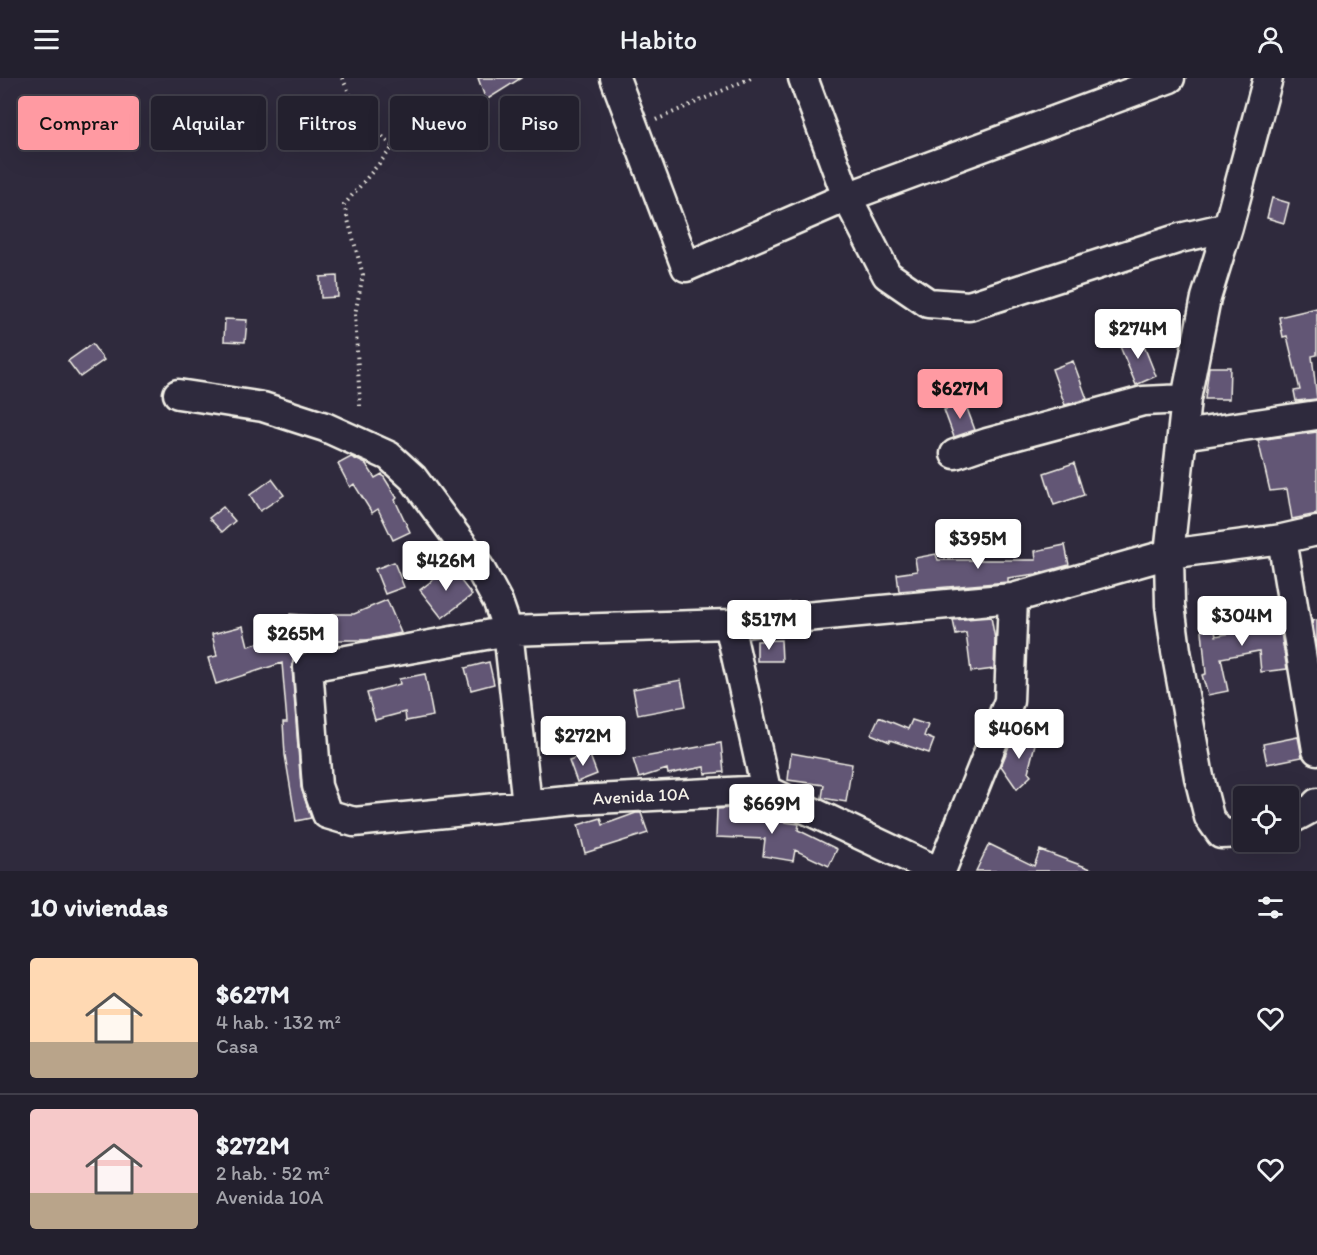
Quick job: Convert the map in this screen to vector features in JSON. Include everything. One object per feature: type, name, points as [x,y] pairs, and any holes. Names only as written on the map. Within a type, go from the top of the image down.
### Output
[{"type":"street","points":[[615,78],[686,267],[847,197],[1170,78]]},
{"type":"street","points":[[803,78],[847,197],[887,275],[928,303],[969,306],[1180,238],[1228,227]]},
{"type":"street","points":[[1233,833],[1221,834],[1209,817],[1199,777],[1176,651],[1170,605],[1169,554],[1186,399],[1206,298],[1228,227],[1268,78]]},
{"type":"street","points":[[178,394],[263,407],[325,427],[389,456],[413,478],[479,567],[498,602],[508,631],[527,805]]},
{"type":"street","points":[[955,454],[987,443],[1143,401],[1186,399]]},
{"type":"street","points":[[1182,435],[1317,415]]},
{"type":"street","points":[[508,631],[729,624],[1013,598],[1169,554],[1282,539],[1317,531]]},
{"type":"street","points":[[1282,539],[1317,750]]},
{"type":"street","points":[[939,871],[1009,700],[1013,598]]},
{"type":"street","points":[[729,624],[766,790]]},
{"type":"street","name":"Avenida 10A","points":[[508,631],[308,666],[317,786],[327,814],[354,822],[577,800],[766,790],[939,871]]},
{"type":"street","points":[[1299,815],[1317,803]]},
{"type":"path","points":[[342,78],[359,113],[393,147],[344,205],[363,275],[355,314],[360,406]]},
{"type":"path","points":[[634,130],[751,78]]},
{"type":"building","points":[[478,78],[521,78],[488,99],[488,96],[485,96]]},
{"type":"building","points":[[1272,198],[1289,203],[1284,223],[1267,218]]},
{"type":"building","points":[[337,276],[338,297],[321,298],[320,277]]},
{"type":"building","points":[[1317,308],[1317,355],[1312,356],[1317,399],[1296,401],[1294,391],[1300,390],[1287,336],[1283,337],[1279,317]]},
{"type":"building","points":[[225,319],[247,320],[245,342],[224,341]]},
{"type":"building","points":[[1140,336],[1156,376],[1136,385],[1119,344]]},
{"type":"building","points":[[92,344],[104,360],[80,377],[68,361]]},
{"type":"building","points":[[1073,361],[1087,399],[1065,405],[1052,369]]},
{"type":"building","points":[[1209,367],[1230,367],[1229,399],[1205,399]]},
{"type":"building","points":[[965,403],[975,430],[954,437],[944,410]]},
{"type":"building","points":[[1317,432],[1317,514],[1292,519],[1287,489],[1270,491],[1258,440]]},
{"type":"building","points":[[351,457],[366,464],[375,478],[382,474],[397,498],[395,500],[410,532],[393,540],[378,509],[372,513],[354,484],[350,487],[338,464]]},
{"type":"building","points":[[1074,463],[1084,495],[1054,505],[1044,473]]},
{"type":"building","points":[[272,479],[284,495],[260,511],[250,495]]},
{"type":"building","points":[[223,507],[235,521],[222,532],[209,518]]},
{"type":"building","points":[[1065,545],[1069,565],[1036,574],[1008,578],[1008,582],[899,591],[897,574],[917,571],[915,558],[936,554],[938,560],[1036,560],[1035,551]]},
{"type":"building","points":[[394,562],[404,587],[385,594],[375,569]]},
{"type":"building","points":[[450,567],[472,595],[442,618],[420,590]]},
{"type":"building","points":[[387,600],[401,633],[367,640],[316,640],[316,645],[299,644],[299,653],[293,660],[292,668],[301,787],[311,818],[296,821],[285,755],[283,722],[287,722],[282,663],[216,684],[208,658],[217,656],[212,634],[243,626],[248,646],[289,634],[290,614],[332,617],[332,614],[354,614]]},
{"type":"building","points":[[1272,604],[1276,628],[1280,627],[1287,669],[1261,672],[1259,651],[1221,658],[1228,691],[1208,695],[1202,675],[1206,674],[1201,620],[1213,619],[1216,636],[1254,629],[1251,608]]},
{"type":"building","points":[[991,617],[995,639],[994,669],[971,672],[966,633],[956,635],[953,620]]},
{"type":"building","points":[[1317,620],[1317,649],[1312,621]]},
{"type":"building","points":[[781,640],[782,661],[757,661],[757,641]]},
{"type":"building","points":[[489,662],[494,684],[471,690],[465,668]]},
{"type":"building","points":[[425,674],[433,716],[406,721],[405,712],[375,720],[367,693],[400,684],[399,679]]},
{"type":"building","points":[[681,680],[686,706],[638,715],[633,689]]},
{"type":"building","points":[[879,717],[908,729],[912,720],[928,725],[924,736],[934,740],[929,753],[871,734]]},
{"type":"building","points":[[1014,734],[1036,740],[1028,772],[1031,776],[1017,789],[1001,766]]},
{"type":"building","points":[[1298,737],[1302,757],[1267,764],[1263,744]]},
{"type":"building","points":[[721,743],[724,772],[705,774],[704,767],[668,774],[667,769],[639,778],[633,759]]},
{"type":"building","points":[[589,753],[597,774],[577,782],[569,760]]},
{"type":"building","points":[[791,753],[852,764],[846,802],[822,798],[824,785],[788,780]]},
{"type":"building","points":[[717,809],[759,809],[758,818],[799,824],[798,830],[837,849],[829,866],[795,850],[793,861],[763,856],[765,839],[716,837]]},
{"type":"building","points":[[641,813],[648,833],[585,853],[578,825],[601,818],[603,825]]},
{"type":"building","points":[[989,844],[1034,866],[1040,850],[1091,869],[1090,871],[976,871]]}]
